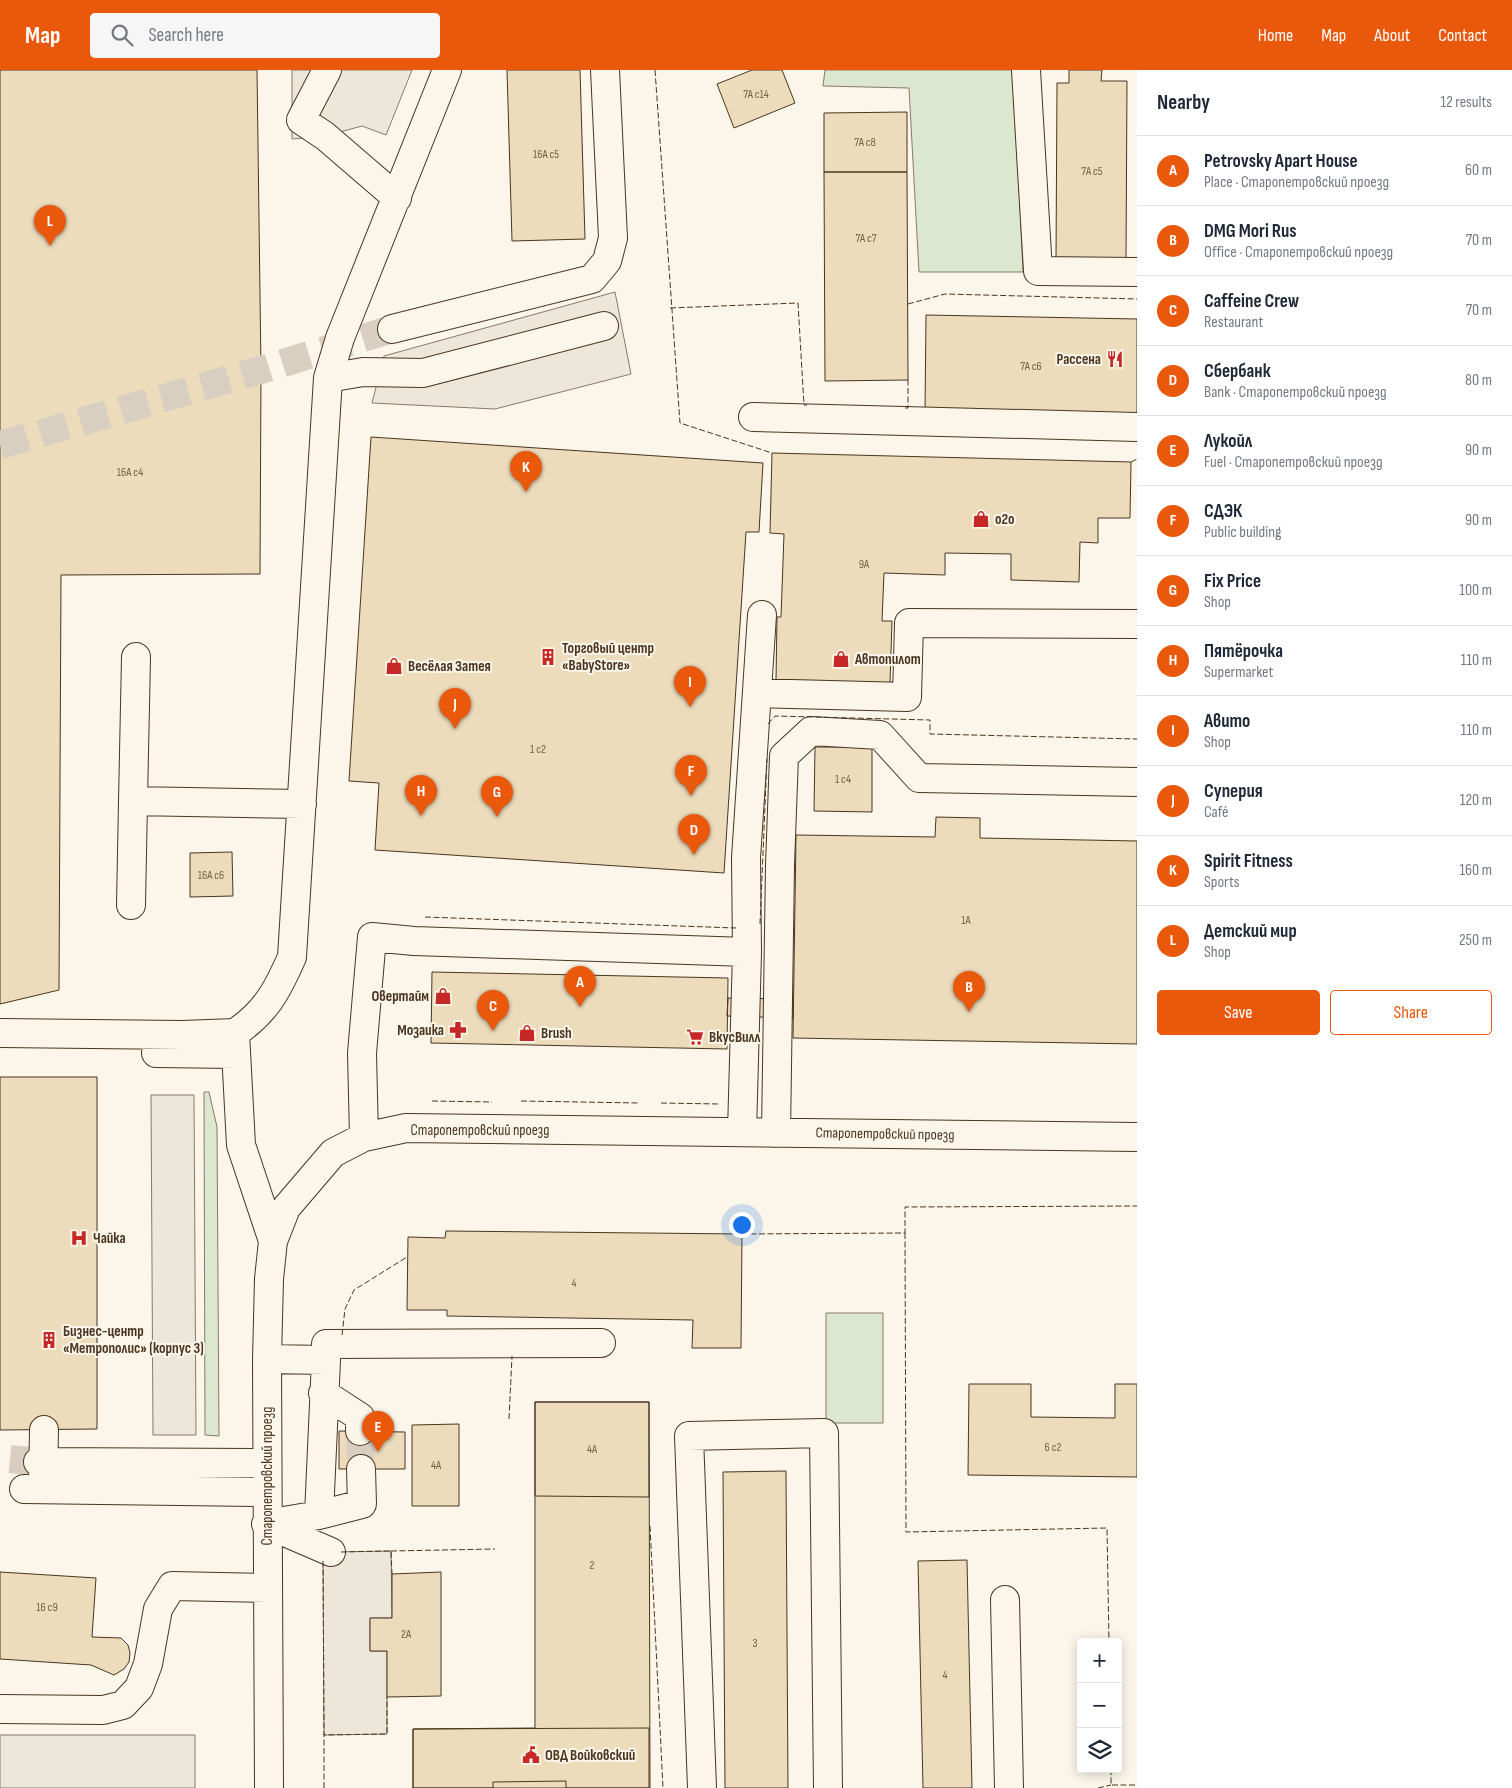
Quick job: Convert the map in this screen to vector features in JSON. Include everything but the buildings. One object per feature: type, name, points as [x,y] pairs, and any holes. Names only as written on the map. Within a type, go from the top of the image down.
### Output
[{"type":"street","points":[[327,70],[301,120],[325,136],[397,198]]},
{"type":"street","points":[[273,1241],[241,1145],[235,1044],[270,1002],[292,957],[328,378],[340,338],[447,70]]},
{"type":"street","points":[[392,329],[592,279],[607,261],[613,238],[605,70]]},
{"type":"street","points":[[1026,70],[1038,271],[1137,272]]},
{"type":"street","points":[[328,378],[363,372],[423,373],[604,326]]},
{"type":"street","points":[[753,417],[1137,427]]},
{"type":"street","points":[[742,1132],[747,952],[746,858],[762,614]]},
{"type":"street","points":[[757,693],[907,697],[909,623],[1137,624]]},
{"type":"street","points":[[131,905],[136,657]]},
{"type":"street","points":[[776,1132],[780,865],[784,756],[811,732],[880,735],[919,778],[1137,782]]},
{"type":"street","points":[[133,801],[302,804]]},
{"type":"street","points":[[364,1137],[362,1053],[372,937],[414,941],[747,952]]},
{"type":"street","points":[[0,1034],[182,1035],[235,1044]]},
{"type":"street","points":[[0,1050],[235,1044]]},
{"type":"street","name":"Старопетровский проезд","points":[[269,1788],[266,1492],[269,1279],[273,1241],[286,1208],[333,1154],[364,1137],[406,1128],[1137,1137]]},
{"type":"street","points":[[319,1515],[326,1344],[601,1344]]},
{"type":"street","points":[[267,1359],[326,1360]]},
{"type":"street","points":[[324,1393],[360,1417],[360,1431]]},
{"type":"street","points":[[44,1430],[34,1489],[155,1489],[266,1492]]},
{"type":"street","points":[[702,1788],[689,1436],[824,1433],[828,1788]]},
{"type":"street","points":[[40,1462],[267,1463]]},
{"type":"street","points":[[266,1524],[319,1515],[362,1504],[361,1469]]},
{"type":"street","points":[[266,1524],[331,1552]]},
{"type":"street","points":[[0,1709],[104,1710],[123,1705],[139,1688],[148,1664],[158,1609],[172,1586],[267,1588]]},
{"type":"street","points":[[1005,1600],[1009,1788]]},
{"type":"green space","points":[[825,70],[1014,70],[1023,272],[919,272],[909,88],[823,86]]},
{"type":"green space","points":[[204,1092],[209,1092],[217,1127],[219,1436],[205,1435]]},
{"type":"green space","points":[[826,1313],[883,1313],[883,1423],[826,1423]]},
{"type":"shaded area","points":[[292,70],[412,70],[386,135],[362,126],[325,136],[292,139]]},
{"type":"shaded area","points":[[615,292],[631,374],[495,409],[372,403],[384,356]]},
{"type":"shaded area","points":[[151,1095],[194,1095],[196,1435],[153,1435]]},
{"type":"shaded area","points":[[391,1551],[392,1618],[370,1618],[370,1651],[387,1651],[387,1734],[324,1735],[323,1552]]},
{"type":"shaded area","points":[[0,1735],[195,1735],[195,1788],[0,1788]]},
{"type":"tunnel","points":[[0,445],[261,370],[392,329]]},
{"type":"tunnel","points":[[360,1431],[361,1469]]},
{"type":"tunnel","points":[[10,1459],[38,1462]]},
{"type":"fence","points":[[655,70],[680,423],[772,453]]},
{"type":"fence","points":[[908,304],[945,294],[1137,299]]},
{"type":"fence","points":[[670,308],[798,303],[804,405],[807,405]]},
{"type":"fence","points":[[905,408],[908,408],[908,380]]},
{"type":"fence","points":[[1131,462],[1137,459]]},
{"type":"fence","points":[[768,724],[775,716],[930,720],[930,734],[1137,739]]},
{"type":"fence","points":[[760,924],[767,759]]},
{"type":"fence","points":[[425,917],[736,928]]},
{"type":"fence","points":[[432,1101],[492,1102]]},
{"type":"fence","points":[[521,1101],[639,1103]]},
{"type":"fence","points":[[661,1103],[719,1104]]},
{"type":"fence","points":[[742,1234],[905,1233],[905,1207],[1137,1206]]},
{"type":"fence","points":[[905,1233],[906,1532],[1107,1528],[1109,1638]]},
{"type":"fence","points":[[342,1335],[345,1309],[354,1290],[407,1257]]},
{"type":"fence","points":[[509,1419],[512,1356]]},
{"type":"fence","points":[[650,1526],[663,1788]]},
{"type":"fence","points":[[391,1551],[495,1549]]},
{"type":"fence","points":[[341,1552],[391,1551],[392,1574]]},
{"type":"fence","points":[[323,1561],[324,1735],[387,1734],[387,1697]]},
{"type":"fence","points":[[324,1735],[324,1788]]},
{"type":"fence","points":[[1111,1773],[1111,1785],[1137,1785]]},
{"type":"fence","points":[[1098,1788],[1111,1785]]},
{"type":"place","name":"Детский мир","points":[[50,246]]},
{"type":"place","name":"Рассена","points":[[1115,359]]},
{"type":"place","name":"Spirit Fitness","points":[[526,492]]},
{"type":"place","name":"o2o","points":[[981,519]]},
{"type":"place","name":"Торговый центр «BabyStore»","points":[[548,657]]},
{"type":"place","name":"Автопилот","points":[[841,659]]},
{"type":"place","name":"Весёлая Затея","points":[[394,666]]},
{"type":"place","name":"Авито","points":[[690,707]]},
{"type":"place","name":"Суперия","points":[[455,729]]},
{"type":"place","name":"СДЭК","points":[[691,796]]},
{"type":"place","name":"Пятёрочка","points":[[421,816]]},
{"type":"place","name":"Fix Price","points":[[497,817]]},
{"type":"place","name":"Сбербанк","points":[[694,855]]},
{"type":"place","name":"Овертайм","points":[[443,996]]},
{"type":"place","name":"Petrovsky Apart House","points":[[580,1007]]},
{"type":"place","name":"DMG Mori Rus","points":[[969,1012]]},
{"type":"place","name":"Мозаика","points":[[458,1030]]},
{"type":"place","name":"Caffeine Crew","points":[[493,1031]]},
{"type":"place","name":"Brush","points":[[527,1033]]},
{"type":"place","name":"ВкусВилл","points":[[695,1037]]},
{"type":"place","name":"Чайка","points":[[79,1238]]},
{"type":"place","name":"Бизнес-центр «Метрополис» (корпус 3)","points":[[49,1340]]},
{"type":"place","name":"Лукойл","points":[[378,1452]]},
{"type":"place","name":"ОВД Войковский","points":[[531,1755]]}]
